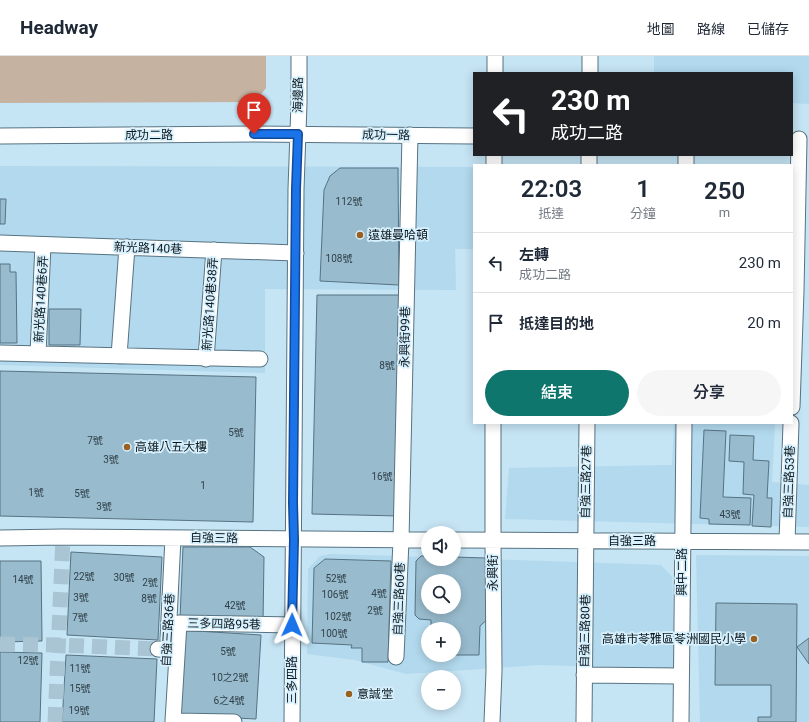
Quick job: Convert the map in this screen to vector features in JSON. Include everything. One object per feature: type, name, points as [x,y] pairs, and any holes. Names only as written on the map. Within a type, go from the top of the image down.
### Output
[{"type":"street","name":"海邊路","points":[[298,134],[299,56]]},
{"type":"street","points":[[495,56],[495,72]]},
{"type":"street","points":[[590,56],[590,72]]},
{"type":"street","name":"成功一路","points":[[298,134],[473,136]]},
{"type":"street","name":"成功二路","points":[[0,136],[298,134]]},
{"type":"street","name":"三多四路","points":[[292,722],[296,183],[298,134]]},
{"type":"street","name":"永興街99巷","points":[[401,540],[410,135]]},
{"type":"street","points":[[793,363],[802,291],[800,139]]},
{"type":"street","name":"新光路140巷","points":[[0,244],[296,253]]},
{"type":"street","name":"新光路140巷6弄","points":[[38,354],[43,245]]},
{"type":"street","points":[[119,356],[127,247]]},
{"type":"street","name":"新光路140巷38弄","points":[[206,358],[214,250]]},
{"type":"street","points":[[0,353],[260,359]]},
{"type":"street","name":"永興街","points":[[492,722],[494,671],[493,424]]},
{"type":"street","name":"自強三路27巷","points":[[586,541],[587,424]]},
{"type":"street","name":"興中二路","points":[[681,722],[684,424]]},
{"type":"street","name":"自強三路53巷","points":[[787,542],[791,424]]},
{"type":"street","name":"自強三路","points":[[0,538],[63,537],[421,540]]},
{"type":"street","name":"自強三路36巷","points":[[168,721],[167,649],[173,538]]},
{"type":"street","name":"自強三路60巷","points":[[396,657],[401,540]]},
{"type":"street","name":"自強三路","points":[[461,540],[809,542]]},
{"type":"street","name":"自強三路80巷","points":[[584,722],[586,541]]},
{"type":"street","name":"三多四路95巷","points":[[167,649],[179,623],[292,625]]},
{"type":"street","points":[[584,675],[682,676]]},
{"type":"street","points":[[168,721],[234,722]]},
{"type":"shaded area","points":[[0,56],[266,56],[266,88],[255,102],[0,103]]},
{"type":"shaded area","points":[[654,56],[809,56],[809,104],[793,103],[793,72],[654,72]]},
{"type":"shaded area","points":[[0,166],[473,167],[473,249],[455,249],[456,290],[265,289],[265,373],[0,365]]},
{"type":"shaded area","points":[[674,424],[775,424],[772,482],[809,485],[809,527],[505,519],[509,468],[672,465]]},
{"type":"shaded area","points":[[330,554],[421,557],[421,566],[461,566],[461,558],[661,565],[672,577],[675,669],[540,665],[461,670],[421,670],[421,673],[406,674],[355,660],[307,654],[308,569],[320,556]]},
{"type":"shaded area","name":"高雄市苓雅區苓洲國民小學","points":[[696,555],[809,556],[809,722],[700,722]]},
{"type":"building","name":"遠雄曼哈頓","points":[[340,168],[398,168],[399,285],[320,281],[324,190],[330,176]]},
{"type":"building","points":[[0,199],[6,199],[5,224],[0,224]]},
{"type":"building","points":[[0,264],[10,264],[10,272],[16,272],[17,343],[0,343]]},
{"type":"building","points":[[317,295],[403,295],[399,516],[312,514]]},
{"type":"building","points":[[49,309],[81,309],[80,345],[49,345]]},
{"type":"building","name":"高雄八五大樓","points":[[0,371],[256,377],[253,522],[0,516]]},
{"type":"building","points":[[704,430],[726,431],[723,497],[751,498],[750,525],[709,524],[709,519],[700,518]]},
{"type":"building","points":[[730,435],[754,436],[753,460],[769,461],[767,498],[772,498],[771,527],[752,526],[754,495],[743,494],[744,462],[729,461]]},
{"type":"building","points":[[183,547],[250,547],[264,557],[263,622],[180,619]]},
{"type":"building","points":[[71,552],[162,557],[158,640],[67,635]]},
{"type":"building","points":[[421,556],[421,566],[461,566],[461,557],[486,558],[493,565],[492,615],[480,626],[479,655],[461,655],[461,622],[431,622],[431,620],[419,619],[415,615],[416,561]]},
{"type":"building","points":[[325,559],[391,561],[388,662],[362,662],[362,648],[351,648],[352,645],[312,643],[314,568]]},
{"type":"building","points":[[0,561],[41,561],[42,641],[0,642]]},
{"type":"building","points":[[716,603],[797,604],[796,722],[758,722],[758,717],[771,717],[771,685],[715,685]]},
{"type":"building","points":[[180,630],[261,635],[256,719],[176,715]]},
{"type":"building","points":[[809,638],[809,664],[797,647]]},
{"type":"building","points":[[0,652],[42,653],[40,722],[0,722]]},
{"type":"building","points":[[66,655],[157,659],[154,722],[62,722]]},
{"type":"tunnel","points":[[55,722],[63,537]]},
{"type":"tunnel","points":[[0,644],[158,649]]},
{"type":"place","name":"遠雄曼哈頓","points":[[360,235]]},
{"type":"place","name":"高雄八五大樓","points":[[127,447]]},
{"type":"place","name":"高雄市苓雅區苓洲國民小學","points":[[754,639]]},
{"type":"place","name":"意誠堂","points":[[349,694]]},
{"type":"route","points":[[254,134],[298,134],[296,189],[293,503],[294,540],[292,625]]}]
